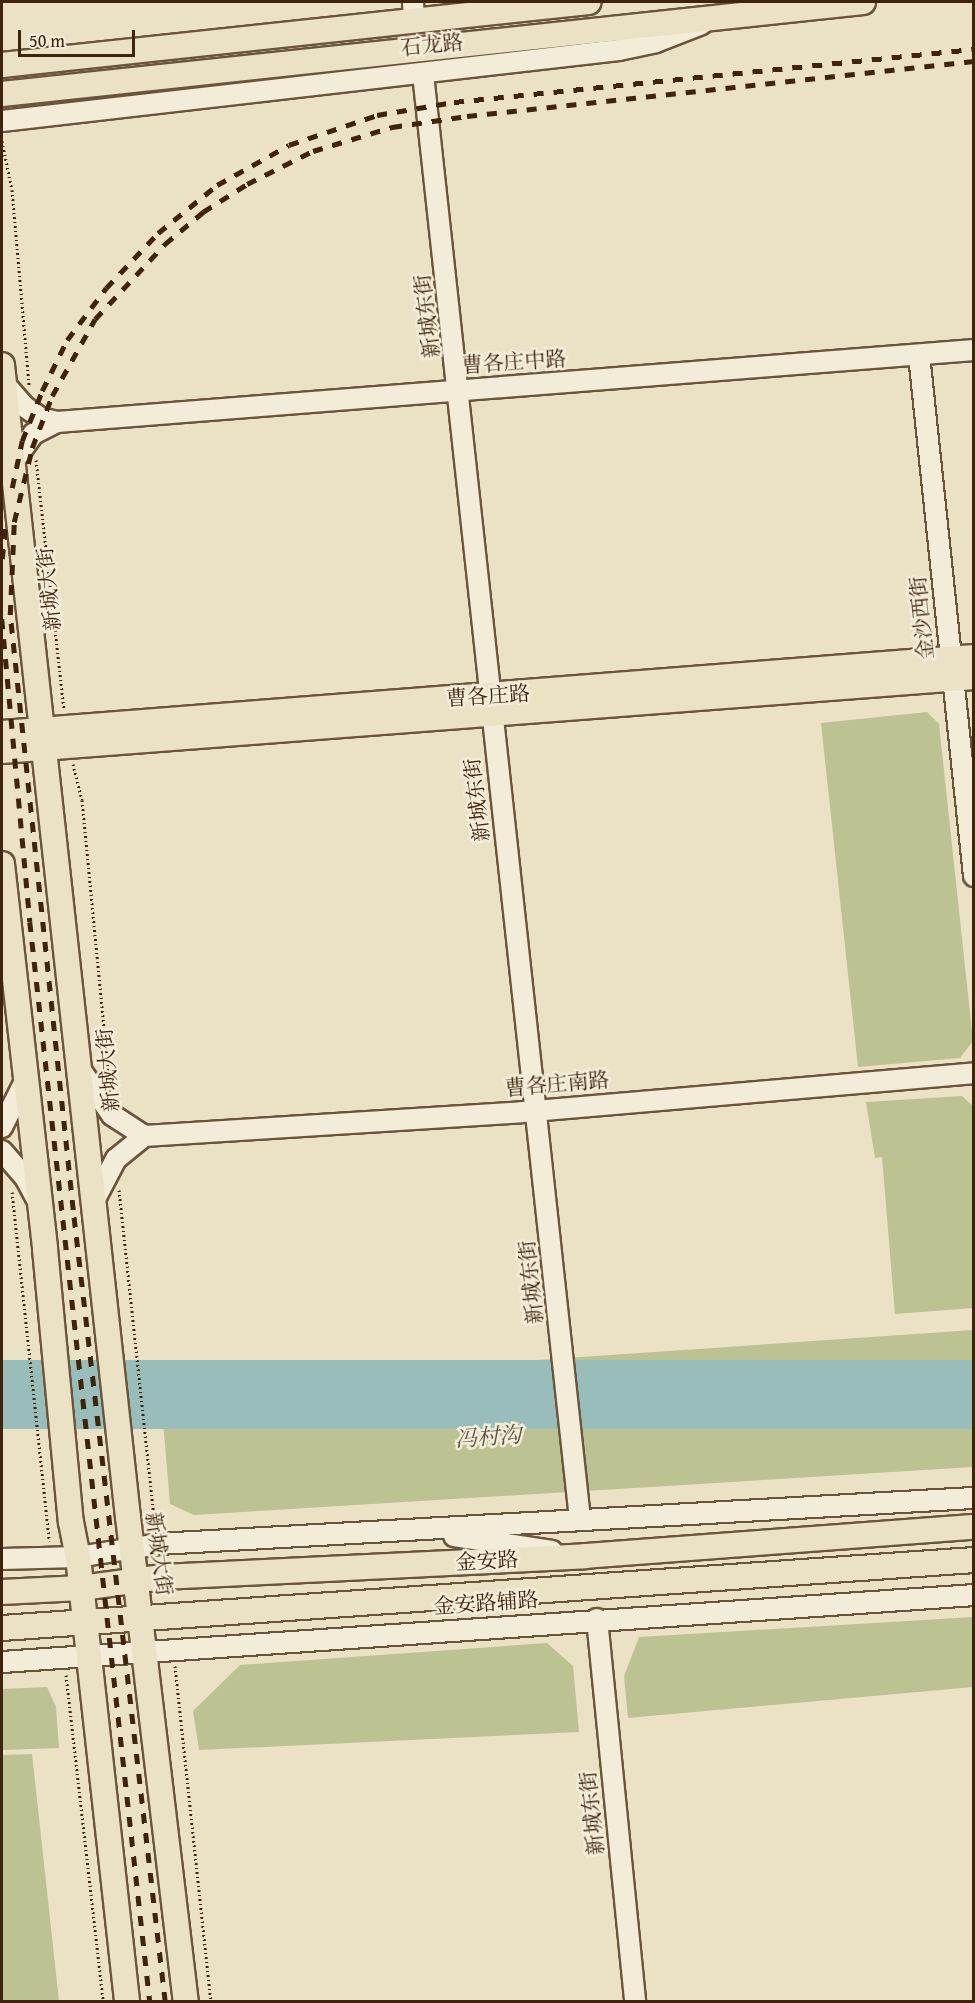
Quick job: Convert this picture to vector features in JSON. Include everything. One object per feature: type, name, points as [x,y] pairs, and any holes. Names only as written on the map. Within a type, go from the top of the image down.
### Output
[{"type":"main road","name":"石龙路","points":[[2,65],[413,11],[589,2]]},
{"type":"main road","name":"石龙路","points":[[2,94],[863,2]]},
{"type":"main road","name":"新城大街","points":[[2,373],[129,1517],[144,1619],[186,2001]]},
{"type":"main road","name":"曹各庄路","points":[[2,751],[42,739],[962,668]]},
{"type":"main road","name":"曹各庄路","points":[[2,733],[42,739]]},
{"type":"main road","points":[[2,864],[40,1207],[46,1406],[78,1557],[127,2001]]},
{"type":"main road","name":"金安路","points":[[2,1592],[81,1588],[138,1580],[585,1556],[974,1527]]},
{"type":"main road","name":"金安路","points":[[2,1628],[85,1624],[974,1560]]},
{"type":"street","points":[[2,121],[619,50],[656,42],[725,15]]},
{"type":"street","name":"新城东街","points":[[423,74],[459,391],[490,706],[538,1110],[580,1520]]},
{"type":"street","name":"曹各庄中路","points":[[13,462],[33,434],[57,422],[974,350]]},
{"type":"street","name":"金沙西街","points":[[919,355],[962,668],[974,876]]},
{"type":"street","name":"曹各庄中路","points":[[2,373],[31,411],[57,422]]},
{"type":"street","points":[[79,1068],[112,1115],[144,1136],[116,1159],[94,1199]]},
{"type":"street","name":"曹各庄南路","points":[[144,1136],[538,1110],[974,1073]]},
{"type":"street","points":[[2,1127],[26,1079]]},
{"type":"street","points":[[5,1153],[40,1207]]},
{"type":"street","points":[[2,1559],[78,1557],[158,1544],[974,1498]]},
{"type":"street","points":[[417,1530],[585,1556]]},
{"type":"street","name":"金安路辅路","points":[[2,1662],[88,1657],[147,1650],[974,1595]]},
{"type":"street","name":"新城东街","points":[[597,1619],[635,2001]]},
{"type":"path","points":[[2,141],[12,190],[31,411]]},
{"type":"path","name":"新城大街","points":[[33,434],[67,737],[82,800],[109,1080]]},
{"type":"path","points":[[5,1153],[46,1406],[47,1523],[53,1557]]},
{"type":"path","name":"新城大街","points":[[116,1159],[153,1516],[158,1544]]},
{"type":"path","points":[[173,1649],[211,2001]]},
{"type":"path","points":[[64,1658],[103,2001]]},
{"type":"green space","points":[[927,712],[939,724],[973,1041],[960,1058],[858,1067],[821,723]]},
{"type":"green space","points":[[962,1096],[973,1106],[973,1308],[895,1314],[882,1157],[875,1158],[866,1102]]},
{"type":"green space","points":[[973,1330],[973,1467],[194,1515],[170,1504],[160,1386]]},
{"type":"green space","points":[[973,1617],[973,1687],[628,1718],[624,1676],[639,1637]]},
{"type":"green space","points":[[547,1643],[573,1666],[579,1732],[199,1750],[193,1711],[240,1665]]},
{"type":"green space","points":[[47,1687],[56,1707],[59,1748],[2,1750],[2,1689]]},
{"type":"green space","points":[[32,1754],[59,2001],[2,2001],[2,1755]]},
{"type":"water","points":[[2,1360],[973,1360],[973,1429],[2,1429]]},
{"type":"railway","points":[[12,488],[22,441],[42,391],[67,340],[106,288],[158,233],[217,185],[289,145],[377,115],[454,102],[974,49]]},
{"type":"railway","points":[[165,2002],[73,1210],[10,615],[14,522],[32,448],[52,396],[95,319],[165,244],[203,212],[247,184],[313,151],[392,127],[467,116],[974,61]]},
{"type":"railway","points":[[2,559],[6,521]]},
{"type":"railway","points":[[2,619],[30,922],[150,2002]]},
{"type":"water label","name":"冯村沟","points":[[488,1437]]}]
